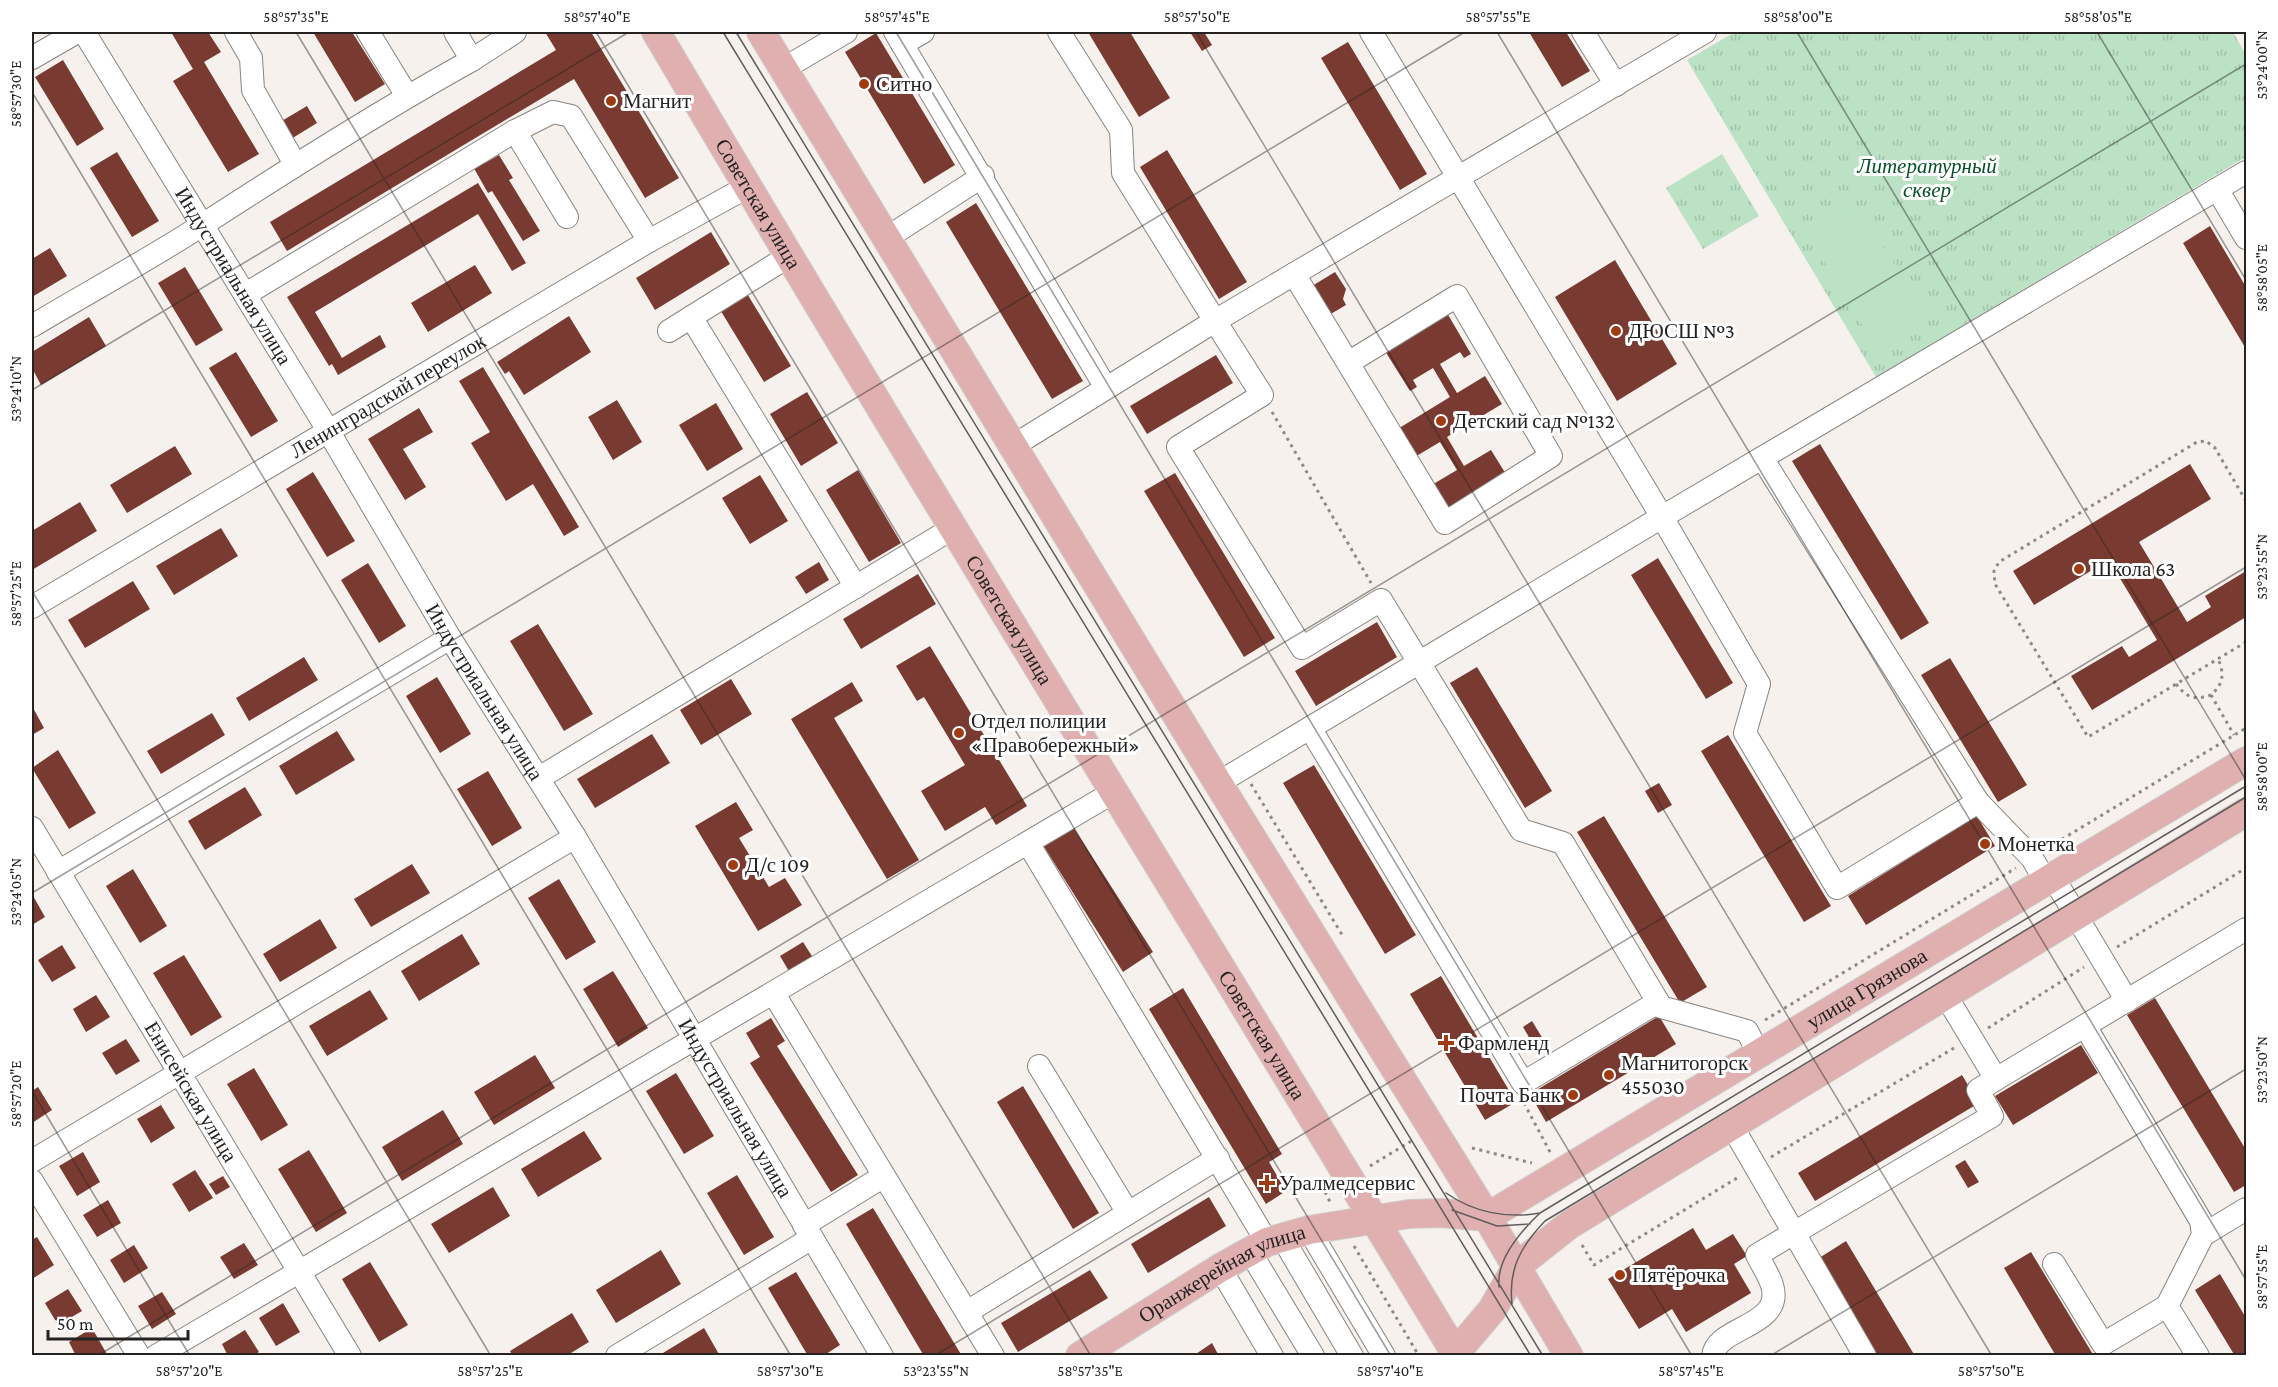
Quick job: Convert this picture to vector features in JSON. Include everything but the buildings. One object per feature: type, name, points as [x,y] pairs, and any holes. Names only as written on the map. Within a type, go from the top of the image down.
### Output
[{"type":"main road","name":"Советская улица","points":[[656,32],[1112,793],[1422,1295],[1460,1349]]},
{"type":"main road","points":[[761,32],[1013,446],[1230,776],[1569,1356]]},
{"type":"main road","name":"улица Грязнова","points":[[1487,1217],[2247,761]]},
{"type":"main road","points":[[1460,1349],[1492,1310],[1517,1266],[1569,1225],[2247,812]]},
{"type":"main road","points":[[1376,1220],[1409,1214],[1441,1213],[1487,1217]]},
{"type":"main road","name":"Оранжерейная улица","points":[[1080,1356],[1220,1268],[1277,1240],[1341,1224],[1376,1220]]},
{"type":"street","points":[[32,58],[78,32]]},
{"type":"street","name":"Индустриальная улица","points":[[84,32],[204,224],[450,638],[575,837],[882,1356]]},
{"type":"street","points":[[236,32],[251,58],[253,90],[295,164]]},
{"type":"street","points":[[368,32],[407,96]]},
{"type":"street","points":[[455,32],[472,60]]},
{"type":"street","points":[[32,326],[204,224],[295,164],[407,96],[472,60],[515,32]]},
{"type":"street","points":[[783,69],[846,32]]},
{"type":"street","points":[[923,32],[899,38],[1106,388]]},
{"type":"street","points":[[1059,32],[1121,130],[1123,173],[1262,395],[1178,447],[1302,648],[1381,600],[1521,830],[1563,843],[1661,1007],[1747,1031],[1759,1054]]},
{"type":"street","points":[[1371,32],[1662,517],[1759,684],[1745,733],[1837,888],[1978,802]]},
{"type":"street","points":[[1583,32],[1616,85]]},
{"type":"street","points":[[1013,446],[1215,321],[1705,32]]},
{"type":"street","points":[[246,294],[515,131],[553,112],[571,116],[650,241]]},
{"type":"street","points":[[515,131],[567,217]]},
{"type":"street","points":[[1230,776],[1662,517],[2247,172]]},
{"type":"street","points":[[885,239],[982,176]]},
{"type":"street","name":"Ленинградский переулок","points":[[32,607],[650,241],[747,187]]},
{"type":"street","points":[[2217,189],[2247,238]]},
{"type":"street","points":[[669,331],[789,256]]},
{"type":"street","points":[[1294,274],[1445,523],[1551,456],[1457,296],[1348,363]]},
{"type":"street","points":[[691,317],[856,587]]},
{"type":"street","points":[[1762,458],[1978,802],[2049,879],[2076,916],[2127,1001]]},
{"type":"street","points":[[539,778],[953,528]]},
{"type":"street","points":[[58,872],[450,638]]},
{"type":"street","points":[[1310,728],[1523,1083],[1658,1002]]},
{"type":"street","points":[[156,1356],[1112,793]]},
{"type":"street","name":"Енисейская улица","points":[[32,828],[350,1356]]},
{"type":"street","points":[[32,1161],[177,1072],[575,837]]},
{"type":"street","points":[[1028,843],[1218,1158],[1277,1240],[1352,1356]]},
{"type":"street","points":[[1713,1356],[1717,1344],[1766,1314],[1773,1300],[1773,1286],[1757,1255],[1992,1116],[1978,1090],[2247,929]]},
{"type":"street","points":[[774,994],[993,1356]]},
{"type":"street","points":[[1946,996],[1996,1080]]},
{"type":"street","points":[[2085,1026],[2201,1221],[2203,1235]]},
{"type":"street","points":[[1039,1066],[1128,1213]]},
{"type":"street","points":[[1732,1126],[1865,1356]]},
{"type":"street","points":[[967,1312],[1218,1158]]},
{"type":"street","points":[[617,1356],[808,1232],[884,1176]]},
{"type":"street","points":[[32,1181],[139,1356]]},
{"type":"street","points":[[2054,1264],[2106,1350],[2167,1306],[2203,1235],[2247,1209]]},
{"type":"street","points":[[1277,1240],[1313,1356]]},
{"type":"street","points":[[1277,1240],[1384,1356]]},
{"type":"street","points":[[1220,1268],[1272,1356]]},
{"type":"street","points":[[2167,1306],[2198,1356]]},
{"type":"path","points":[[1262,395],[1381,600]]},
{"type":"path","points":[[2247,501],[2215,448],[2206,441],[2197,442],[1999,562],[1994,571],[1995,584],[2088,737],[2247,642]]},
{"type":"path","points":[[2176,684],[2183,693],[2192,698],[2211,696],[2222,681],[2223,671],[2218,659]]},
{"type":"path","points":[[2211,696],[2234,735]]},
{"type":"path","points":[[1230,776],[1344,938]]},
{"type":"path","points":[[1523,1083],[1522,1098],[1550,1152]]},
{"type":"path","points":[[1362,1170],[1418,1138]]},
{"type":"path","points":[[1470,1147],[1532,1163]]},
{"type":"path","points":[[1325,1192],[1341,1224],[1419,1356]]},
{"type":"green space","name":"Литературный сквер","points":[[1735,32],[2233,32],[2246,55],[2246,157],[1876,377],[1687,60]]},
{"type":"green space","points":[[1722,154],[1759,216],[1703,249],[1666,188]]},
{"type":"green space","points":[[1859,209],[1922,307],[1922,321],[1905,336],[1891,343],[1877,343],[1871,340],[1811,239],[1832,219]]},
{"type":"tram line","points":[[723,32],[1531,1356]]},
{"type":"tram line","points":[[736,32],[1543,1356]]},
{"type":"tram line","points":[[1499,1287],[1501,1266],[1511,1246],[1540,1213],[2246,786]]},
{"type":"tram line","points":[[1512,1304],[1514,1269],[1523,1249],[1545,1221],[2246,797]]},
{"type":"tram line","points":[[1446,1193],[1467,1205],[1490,1212],[1515,1215],[1540,1213]]},
{"type":"tram line","points":[[1452,1210],[1497,1226],[1530,1224]]},
{"type":"place","name":"Ситно","points":[[864,84]]},
{"type":"place","name":"Магнит","points":[[611,101]]},
{"type":"place","name":"ДЮСШ №3","points":[[1616,331]]},
{"type":"place","name":"Детский сад №132","points":[[1441,421]]},
{"type":"place","name":"Школа 63","points":[[2079,569]]},
{"type":"place","name":"Отдел полиции «Правобережный»","points":[[959,733]]},
{"type":"place","name":"Монетка","points":[[1985,844]]},
{"type":"place","name":"Д/с 109","points":[[733,865]]},
{"type":"place","name":"Фармленд","points":[[1446,1043]]},
{"type":"place","name":"Магнитогорск 455030","points":[[1609,1075]]},
{"type":"place","name":"Почта Банк","points":[[1573,1095]]},
{"type":"place","name":"Уралмедсервис","points":[[1267,1183]]},
{"type":"place","name":"Пятёрочка","points":[[1620,1275]]}]
